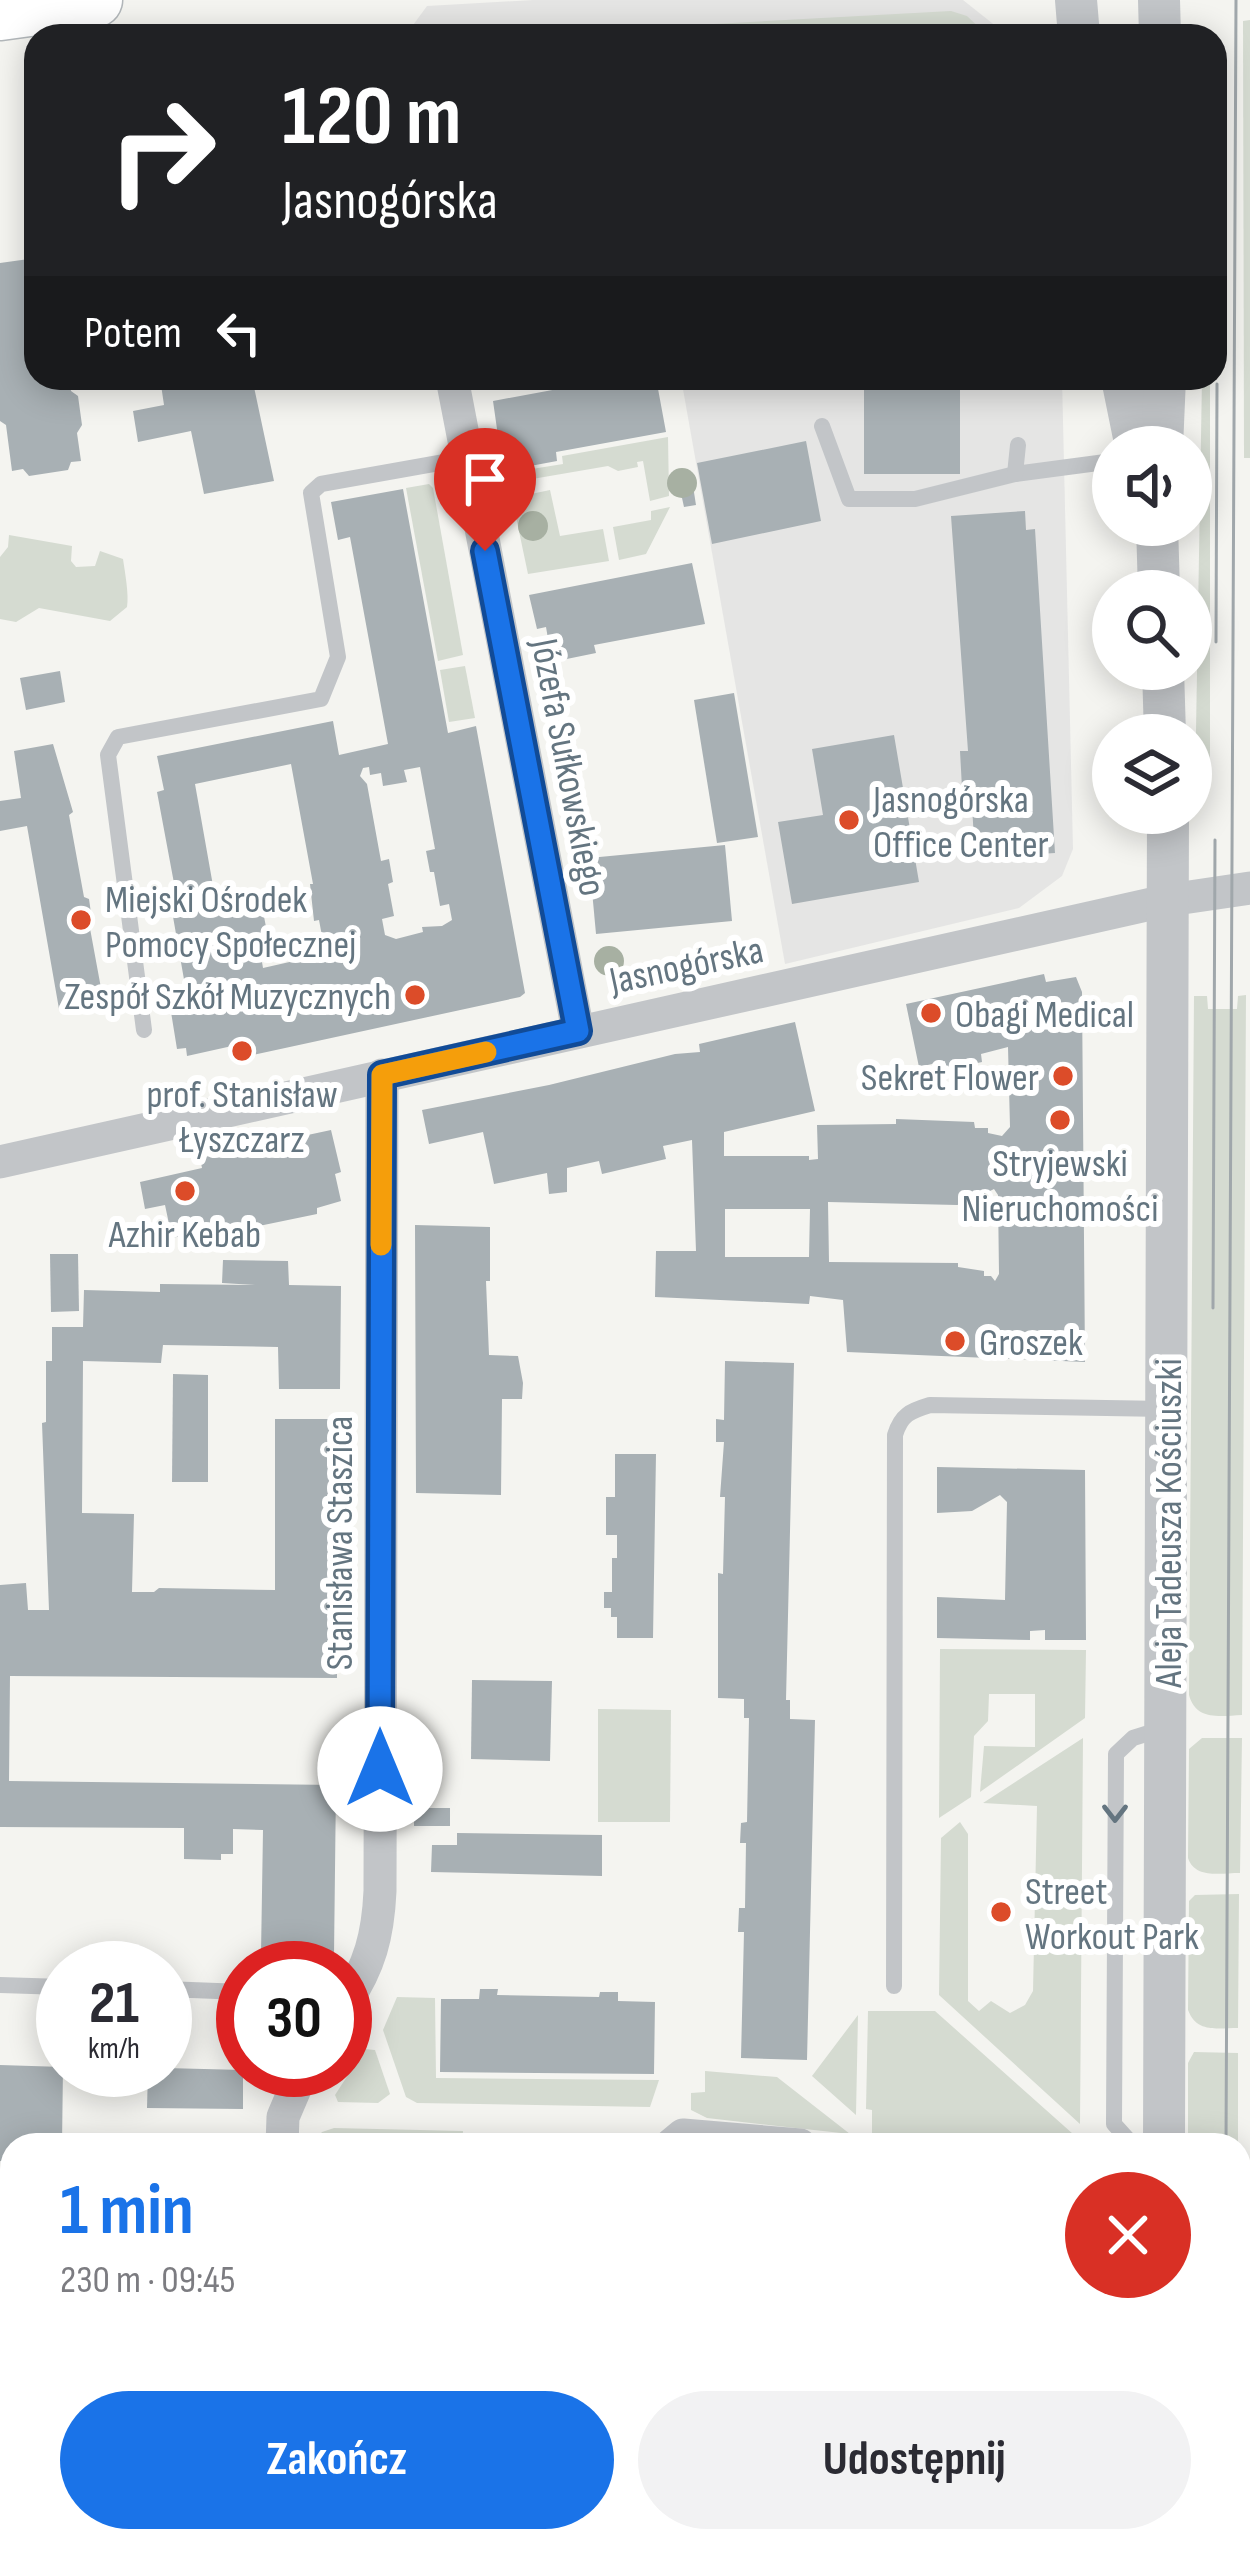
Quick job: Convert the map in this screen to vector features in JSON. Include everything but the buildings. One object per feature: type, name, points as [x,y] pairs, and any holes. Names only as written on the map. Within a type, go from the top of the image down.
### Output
[{"type":"main road","points":[[0,14],[95,0]]},
{"type":"street","name":"Józefa Sułkowskiego","points":[[454,390],[578,1031]]},
{"type":"street","points":[[1124,390],[1132,426]]},
{"type":"street","points":[[1163,426],[1165,390]]},
{"type":"street","name":"Aleja Tadeusza Kościuszki","points":[[1164,2133],[1168,834]]},
{"type":"street","name":"Jasnogórska","points":[[0,1162],[1169,900],[1250,888]]},
{"type":"street","name":"Stanisława Staszica","points":[[372,1955],[380,1891],[382,1075]]},
{"type":"street","points":[[282,2133],[292,2097]]},
{"type":"lane","points":[[822,426],[849,499],[916,499],[1015,474],[1092,464]]},
{"type":"lane","points":[[1015,474],[1018,445]]},
{"type":"lane","points":[[144,1030],[108,755],[118,737],[321,699],[338,657],[311,493],[321,484],[467,458]]},
{"type":"lane","points":[[894,1986],[899,1421],[909,1411],[930,1405],[1167,1409]]},
{"type":"lane","points":[[1122,2133],[1114,2124],[1116,1754],[1133,1738],[1166,1727]]},
{"type":"lane","points":[[0,1985],[36,1986]]},
{"type":"shaded area","points":[[533,0],[963,0],[993,24],[414,24],[427,6]]},
{"type":"shaded area","points":[[951,11],[975,24],[714,24]]},
{"type":"shaded area","points":[[1250,20],[1250,458],[1244,458],[1243,21]]},
{"type":"shaded area","points":[[683,390],[1062,390],[1073,849],[1062,876],[1019,908],[785,964]]},
{"type":"shaded area","points":[[1202,390],[1210,390],[1210,426],[1201,426]]},
{"type":"shaded area","points":[[668,437],[669,496],[650,501],[643,461],[637,462],[638,467],[618,471],[608,466],[509,483],[501,440],[506,439],[513,472],[563,464],[562,456]]},
{"type":"shaded area","points":[[429,484],[463,655],[438,661],[406,488]]},
{"type":"shaded area","points":[[550,490],[560,536],[603,529],[609,561],[528,574],[512,498]]},
{"type":"shaded area","points":[[670,507],[646,554],[619,560],[613,527],[651,520],[651,511]]},
{"type":"shaded area","points":[[9,535],[72,546],[71,561],[76,567],[95,566],[100,551],[123,559],[127,607],[110,621],[39,608],[16,622],[0,619],[0,557],[8,547]]},
{"type":"shaded area","points":[[1199,546],[1210,546],[1210,570],[1199,570]]},
{"type":"shaded area","points":[[465,666],[475,718],[449,722],[440,670]]},
{"type":"shaded area","points":[[1197,690],[1210,690],[1210,714],[1196,714]]},
{"type":"shaded area","points":[[1246,995],[1242,1715],[1217,1716],[1197,1709],[1189,1695],[1194,996],[1207,996],[1208,1009],[1237,1009],[1238,996]]},
{"type":"shaded area","points":[[940,1649],[1086,1650],[1085,1718],[980,1792],[984,1746],[1035,1747],[1035,1694],[989,1694],[988,1721],[974,1736],[971,1797],[939,1818]]},
{"type":"shaded area","points":[[598,1709],[671,1710],[670,1822],[598,1822]]},
{"type":"shaded area","points":[[1083,1738],[1080,2124],[939,1995],[941,1838],[960,1822],[968,1834],[968,2001],[979,2011],[991,2001],[1010,2013],[1025,2005],[1033,1991],[1037,1806],[983,1803]]},
{"type":"shaded area","points":[[1202,1738],[1242,1738],[1240,1873],[1202,1872],[1188,1858],[1189,1749]]},
{"type":"shaded area","points":[[1239,1894],[1238,2028],[1208,2028],[1197,2023],[1188,2010],[1189,1901],[1195,1895]]},
{"type":"shaded area","points":[[397,1997],[435,1998],[436,2078],[659,2080],[650,2107],[417,2103],[406,2097],[383,2030]]},
{"type":"shaded area","points":[[868,2011],[935,2011],[1072,2133],[872,2133],[872,2110],[866,2109]]},
{"type":"shaded area","points":[[858,2015],[856,2114],[856,2115],[812,2076]]},
{"type":"shaded area","points":[[375,2050],[390,2094],[378,2103],[338,2102],[336,2097],[372,2097]]},
{"type":"shaded area","points":[[1194,2052],[1238,2053],[1238,2133],[1188,2133],[1188,2063]]},
{"type":"shaded area","points":[[705,2071],[777,2077],[849,2133],[707,2118],[691,2110],[691,2093],[705,2092]]},
{"type":"shaded area","points":[[334,2128],[463,2131],[463,2133],[322,2132]]},
{"type":"tram line","points":[[1226,2133],[1236,0]]},
{"type":"tram line","points":[[1216,642],[1217,390]]},
{"type":"tram line","points":[[1213,1308],[1215,840]]},
{"type":"slow traffic","points":[[381,1245],[382,1075],[486,1052]]},
{"type":"place","name":"Jasnogórska Office Center","points":[[849,820]]},
{"type":"place","name":"Miejski Ośrodek Pomocy Społecznej","points":[[81,920]]},
{"type":"place","name":"Zespół Szkół Muzycznych","points":[[415,995]]},
{"type":"place","name":"Obagi Medical","points":[[931,1013]]},
{"type":"place","name":"prof. Stanisław Łyszczarz","points":[[242,1051]]},
{"type":"place","name":"Sekret Flower","points":[[1063,1076]]},
{"type":"place","name":"Stryjewski Nieruchomości","points":[[1060,1120]]},
{"type":"place","name":"Azhir Kebab","points":[[185,1191]]},
{"type":"place","name":"Groszek","points":[[955,1341]]},
{"type":"place","name":"Street Workout Park","points":[[1001,1912]]},
{"type":"route","points":[[380,1769],[382,1075],[578,1031],[485,551]]}]
